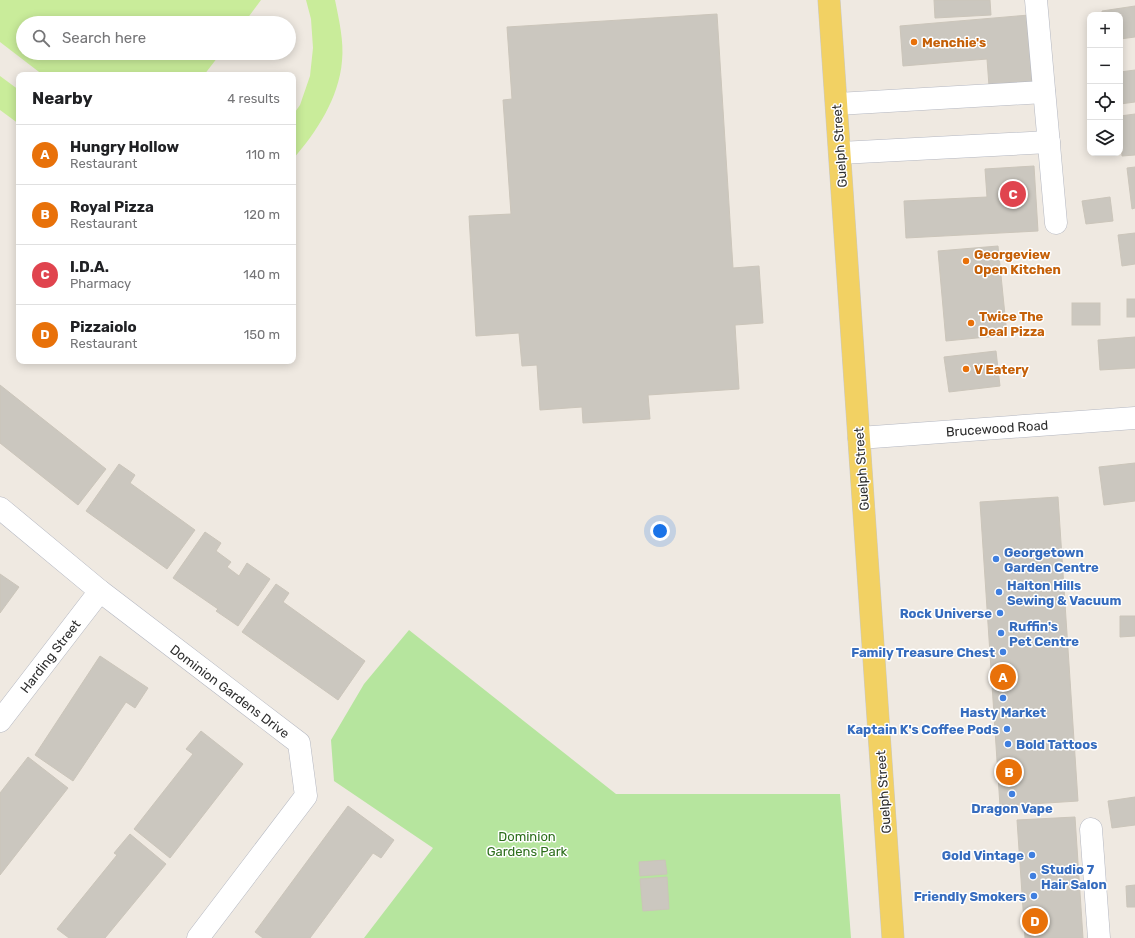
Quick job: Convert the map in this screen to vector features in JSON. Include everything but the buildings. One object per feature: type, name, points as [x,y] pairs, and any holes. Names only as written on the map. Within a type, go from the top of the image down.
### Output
[{"type":"main road","name":"Guelph Street","points":[[830,0],[893,938]]},
{"type":"street","points":[[1036,0],[1056,223]]},
{"type":"street","points":[[836,104],[1044,92]]},
{"type":"street","points":[[840,153],[1049,142]]},
{"type":"street","name":"Brucewood Road","points":[[859,438],[1135,418]]},
{"type":"street","name":"Dominion Gardens Drive","points":[[0,508],[100,591],[299,742],[306,796],[198,938]]},
{"type":"street","name":"Harding Street","points":[[0,721],[100,591]]},
{"type":"street","points":[[1091,829],[1099,938]]},
{"type":"green space","points":[[0,0],[261,0],[249,16],[16,16],[16,54],[0,42]]},
{"type":"green space","points":[[306,0],[335,0],[342,38],[342,61],[336,88],[325,114],[310,138],[296,156],[296,111],[300,105],[310,76],[313,48],[311,19]]},
{"type":"green space","points":[[23,60],[216,60],[206,72],[39,72]]},
{"type":"green space","points":[[0,76],[16,88],[16,122],[0,110]]},
{"type":"green space","name":"Dominion Gardens Park","points":[[409,630],[616,794],[840,794],[851,938],[364,938],[433,848],[334,781],[331,740],[364,684]]},
{"type":"place","name":"Menchie's","points":[[914,42]]},
{"type":"place","name":"I.D.A.","points":[[1013,194]]},
{"type":"place","name":"Georgeview Open Kitchen","points":[[966,261]]},
{"type":"place","name":"Twice The Deal Pizza","points":[[971,323]]},
{"type":"place","name":"V Eatery","points":[[966,369]]},
{"type":"place","name":"Georgetown Garden Centre","points":[[996,559]]},
{"type":"place","name":"Halton Hills Sewing & Vacuum","points":[[999,592]]},
{"type":"place","name":"Rock Universe","points":[[1000,613]]},
{"type":"place","name":"Ruffin's Pet Centre","points":[[1001,633]]},
{"type":"place","name":"Family Treasure Chest","points":[[1003,652]]},
{"type":"place","name":"Hungry Hollow","points":[[1003,677]]},
{"type":"place","name":"Hasty Market","points":[[1003,698]]},
{"type":"place","name":"Kaptain K's Coffee Pods","points":[[1007,729]]},
{"type":"place","name":"Bold Tattoos","points":[[1008,744]]},
{"type":"place","name":"Royal Pizza","points":[[1009,772]]},
{"type":"place","name":"Dragon Vape","points":[[1012,794]]},
{"type":"place","name":"Gold Vintage","points":[[1032,855]]},
{"type":"place","name":"Studio 7 Hair Salon","points":[[1033,876]]},
{"type":"place","name":"Friendly Smokers","points":[[1034,896]]},
{"type":"place","name":"Pizzaiolo","points":[[1035,921]]}]
